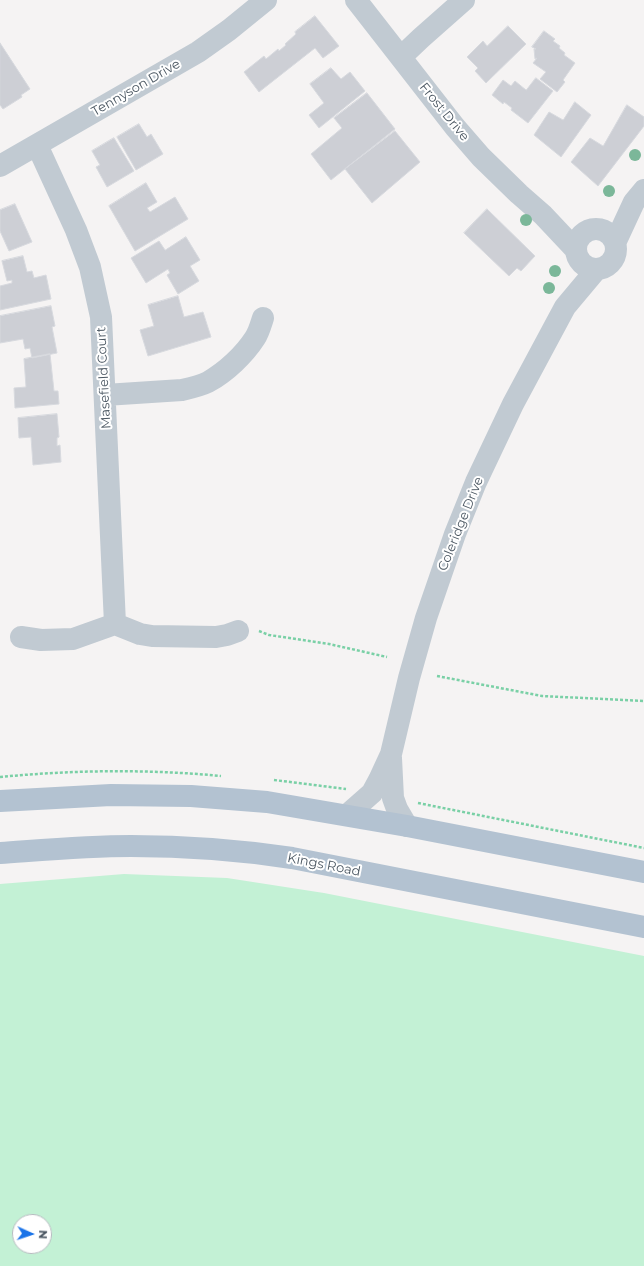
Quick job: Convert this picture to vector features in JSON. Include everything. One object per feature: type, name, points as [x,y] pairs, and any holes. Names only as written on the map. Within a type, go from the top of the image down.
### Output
[{"type":"main road","points":[[0,801],[111,795],[191,796],[267,802],[407,826],[644,872]]},
{"type":"main road","name":"Kings Road","points":[[0,853],[129,846],[172,847],[256,853],[300,860],[644,927]]},
{"type":"street","name":"Tennyson Drive","points":[[0,166],[198,52],[229,30],[266,0]]},
{"type":"street","name":"Frost Drive","points":[[356,0],[455,127],[481,157],[543,215],[576,254]]},
{"type":"street","points":[[401,57],[464,0]]},
{"type":"street","name":"Masefield Court","points":[[37,145],[76,230],[90,267],[101,317],[115,624]]},
{"type":"street","points":[[593,230],[609,233],[615,243],[616,254],[611,264],[596,270],[585,267],[576,254],[579,238],[593,230],[639,196]]},
{"type":"street","points":[[615,243],[639,196]]},
{"type":"street","name":"Frost Drive","points":[[543,215],[593,230]]},
{"type":"street","name":"Coleridge Drive","points":[[565,307],[576,254]]},
{"type":"street","name":"Coleridge Drive","points":[[347,815],[372,792],[390,754],[426,618],[455,534],[476,482],[513,404],[565,307],[596,270]]},
{"type":"street","points":[[105,395],[182,390],[194,388],[208,382],[224,371],[244,352],[256,337],[263,318]]},
{"type":"street","points":[[21,637],[40,640],[72,639],[115,624],[140,634],[152,636],[216,637],[238,631]]},
{"type":"street","name":"Coleridge Drive","points":[[390,754],[393,798],[397,809],[407,826]]},
{"type":"path","points":[[238,631],[253,630],[269,635],[329,644],[387,657]]},
{"type":"path","points":[[437,676],[542,696],[644,701]]},
{"type":"green space","points":[[124,874],[227,878],[324,893],[644,956],[644,1266],[0,1266],[0,884]]},
{"type":"building","points":[[315,16],[339,46],[323,58],[315,48],[259,92],[244,72],[264,56],[266,59],[278,49],[279,51],[296,34],[295,32]]},
{"type":"building","points":[[508,26],[526,44],[486,83],[475,71],[478,68],[467,57],[483,41],[487,46]]},
{"type":"building","points":[[544,31],[555,39],[553,41],[560,46],[559,48],[565,53],[564,55],[575,63],[563,80],[565,82],[557,92],[540,79],[546,72],[533,63],[537,58],[535,59],[534,49],[536,49],[532,47]]},
{"type":"building","points":[[0,43],[30,89],[21,95],[22,97],[3,109],[0,105]]},
{"type":"building","points":[[331,68],[341,79],[350,72],[365,91],[319,128],[309,115],[324,103],[310,84]]},
{"type":"building","points":[[536,78],[553,91],[528,123],[511,110],[512,108],[504,102],[503,104],[492,95],[503,80],[511,86],[515,81],[526,90]]},
{"type":"building","points":[[367,93],[395,129],[331,180],[311,154],[342,128],[334,118]]},
{"type":"building","points":[[575,102],[591,115],[561,157],[534,135],[549,112],[563,120]]},
{"type":"building","points":[[627,105],[644,117],[644,126],[598,186],[571,162],[590,138],[603,146]]},
{"type":"building","points":[[139,124],[147,137],[151,134],[163,154],[136,170],[117,137]]},
{"type":"building","points":[[395,131],[420,162],[372,203],[345,169]]},
{"type":"building","points":[[114,138],[134,171],[107,187],[96,167],[100,165],[92,151]]},
{"type":"building","points":[[146,183],[157,202],[147,208],[150,212],[175,197],[188,219],[135,251],[109,206]]},
{"type":"building","points":[[15,204],[32,242],[9,251],[0,231],[0,210]]},
{"type":"building","points":[[487,209],[535,256],[521,271],[517,268],[509,276],[464,233]]},
{"type":"building","points":[[186,237],[200,260],[190,266],[199,281],[178,294],[167,275],[170,273],[168,269],[146,283],[131,258],[159,241],[165,250]]},
{"type":"building","points":[[23,256],[27,272],[32,271],[34,278],[46,275],[51,299],[0,310],[0,286],[12,283],[12,280],[7,281],[2,261]]},
{"type":"building","points":[[178,296],[184,317],[203,312],[211,337],[148,356],[140,330],[154,326],[148,305]]},
{"type":"building","points":[[51,306],[55,326],[52,327],[57,353],[32,358],[30,348],[25,349],[23,339],[0,343],[0,316]]},
{"type":"building","points":[[50,354],[54,391],[58,391],[59,404],[15,408],[14,388],[26,387],[24,359]]},
{"type":"building","points":[[57,414],[59,437],[57,438],[57,446],[60,445],[61,462],[33,465],[31,437],[19,438],[18,418]]}]
